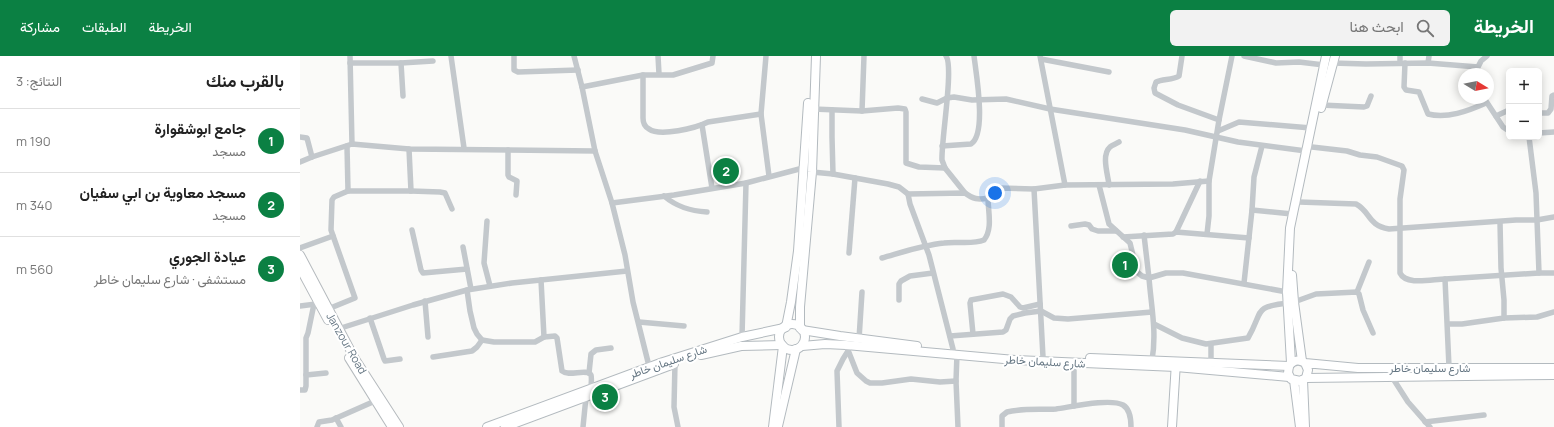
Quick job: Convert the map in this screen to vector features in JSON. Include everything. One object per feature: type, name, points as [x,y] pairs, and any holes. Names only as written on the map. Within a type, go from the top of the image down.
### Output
[{"type":"main road","points":[[773,427],[782,345],[780,334],[785,327],[791,302],[798,251],[811,56]]},
{"type":"main road","points":[[778,427],[799,348],[805,339],[801,329],[800,307],[812,172],[816,56]]},
{"type":"main road","points":[[1326,56],[1330,61]]},
{"type":"main road","points":[[1305,427],[1305,379],[1308,370],[1304,362],[1291,302],[1287,292],[1288,250],[1292,214],[1321,105],[1330,61]]},
{"type":"main road","points":[[1300,427],[1292,378],[1288,370],[1290,365],[1294,228],[1309,149],[1311,128],[1330,61]]},
{"type":"main road","name":"Janzour Road","points":[[300,256],[355,359],[400,427]]},
{"type":"main road","name":"Janzour Road","points":[[300,268],[316,304],[392,427]]},
{"type":"main road","points":[[785,327],[795,325],[801,329]]},
{"type":"main road","name":"شارع سليمان خاطر","points":[[487,427],[591,388],[649,370],[742,337],[785,327]]},
{"type":"main road","name":"شارع سليمان خاطر","points":[[801,329],[859,339],[1015,360],[1176,365],[1211,363],[1290,365]]},
{"type":"main road","name":"شارع سليمان خاطر","points":[[799,348],[825,344],[847,348],[1043,357],[1152,360],[1176,365],[1292,378]]},
{"type":"main road","points":[[782,345],[788,349],[799,348]]},
{"type":"main road","name":"شارع سليمان خاطر","points":[[504,427],[586,397],[649,370],[706,354],[742,346],[782,345]]},
{"type":"main road","points":[[1290,365],[1294,361],[1304,362]]},
{"type":"main road","name":"شارع سليمان خاطر","points":[[1304,362],[1358,368],[1554,368]]},
{"type":"main road","points":[[1172,427],[1176,365]]},
{"type":"main road","name":"شارع سليمان خاطر","points":[[1305,379],[1554,375]]},
{"type":"main road","points":[[1292,378],[1305,379]]},
{"type":"street","points":[[348,191],[350,56]]},
{"type":"street","points":[[451,56],[464,148]]},
{"type":"street","points":[[514,56],[513,67],[514,70],[518,72],[578,70]]},
{"type":"street","points":[[574,56],[582,87],[594,151],[612,203],[625,255],[649,370]]},
{"type":"street","points":[[658,56],[659,74]]},
{"type":"street","points":[[582,87],[643,75],[683,73],[712,63],[713,56]]},
{"type":"street","points":[[766,56],[762,114],[769,176]]},
{"type":"street","points":[[862,110],[864,56]]},
{"type":"street","points":[[946,56],[949,65],[942,160],[945,168],[965,193],[971,198],[988,198]]},
{"type":"street","points":[[942,146],[974,142],[978,136],[980,100],[974,56]]},
{"type":"street","points":[[1182,56],[1179,76],[1176,78],[1162,79],[1156,82],[1154,88],[1155,93],[1178,105],[1219,120]]},
{"type":"street","points":[[1207,234],[1209,216],[1209,181],[1219,120],[1232,56]]},
{"type":"street","points":[[1244,56],[1276,63],[1330,61],[1402,63],[1428,62],[1478,68],[1481,61],[1487,56]]},
{"type":"street","points":[[1400,56],[1404,87],[1406,90],[1419,92],[1424,108],[1428,114],[1454,114],[1476,104]]},
{"type":"street","points":[[1428,62],[1429,56]]},
{"type":"street","points":[[1065,185],[1040,58],[1110,72]]},
{"type":"street","points":[[350,63],[401,63],[433,61]]},
{"type":"street","points":[[401,63],[403,96]]},
{"type":"street","points":[[643,75],[642,118],[647,128],[657,133],[676,131],[702,125],[708,122],[762,114]]},
{"type":"street","points":[[1542,113],[1548,113],[1551,109],[1552,96],[1554,95]]},
{"type":"street","points":[[1321,105],[1364,107],[1367,106],[1371,96]]},
{"type":"street","points":[[922,99],[937,103],[947,98],[980,100],[1006,99],[1050,109],[1217,134],[1262,146],[1347,151],[1360,155],[1377,157],[1402,166],[1404,170],[1400,199],[1400,273],[1406,280],[1412,281],[1554,273]]},
{"type":"street","points":[[1488,104],[1503,127],[1506,129]]},
{"type":"street","points":[[813,109],[905,109],[906,163],[919,167],[945,168]]},
{"type":"street","points":[[832,110],[833,174]]},
{"type":"street","points":[[1496,116],[1506,111]]},
{"type":"street","points":[[1217,134],[1239,122],[1311,128]]},
{"type":"street","points":[[702,125],[712,188]]},
{"type":"street","points":[[1542,133],[1554,132]]},
{"type":"street","points":[[300,137],[307,138],[312,157]]},
{"type":"street","points":[[1529,140],[1536,193],[1539,273]]},
{"type":"street","points":[[1109,185],[1106,153],[1109,148],[1119,142]]},
{"type":"street","points":[[300,162],[349,145],[409,149],[464,148],[594,151]]},
{"type":"street","points":[[1244,283],[1254,177],[1262,146]]},
{"type":"street","points":[[409,149],[411,191]]},
{"type":"street","points":[[508,150],[508,175],[517,182],[516,195]]},
{"type":"street","points":[[612,203],[746,183],[803,168]]},
{"type":"street","points":[[812,172],[833,174],[894,185],[908,194],[925,246],[955,352],[958,427]]},
{"type":"street","points":[[849,253],[855,178]]},
{"type":"street","points":[[882,258],[925,246],[942,243],[959,241],[973,243],[984,240],[988,236],[989,230],[988,198],[993,190],[998,188],[1034,189],[1065,185],[1173,184],[1209,181]]},
{"type":"street","points":[[1176,232],[1200,182]]},
{"type":"street","points":[[742,337],[746,183]]},
{"type":"street","points":[[1099,185],[1110,224],[1116,232],[1130,243],[1137,272],[1142,276],[1148,278],[1166,273],[1183,273],[1287,292]]},
{"type":"street","points":[[1034,189],[1043,357]]},
{"type":"street","points":[[328,309],[355,298],[333,236],[331,222],[332,200],[334,197],[348,191],[411,191],[445,194],[452,209]]},
{"type":"street","points":[[908,194],[965,193]]},
{"type":"street","points":[[664,196],[672,203],[685,209],[707,212]]},
{"type":"street","points":[[1299,202],[1356,204],[1376,225],[1389,229],[1554,218]]},
{"type":"street","points":[[1252,210],[1292,214]]},
{"type":"street","points":[[487,221],[484,263],[490,286]]},
{"type":"street","points":[[1500,222],[1504,318]]},
{"type":"street","points":[[1072,226],[1085,224],[1098,231],[1116,232]]},
{"type":"street","points":[[412,230],[423,273],[467,269]]},
{"type":"street","points":[[1123,237],[1176,232],[1249,238]]},
{"type":"street","points":[[1144,235],[1154,324],[1152,360]]},
{"type":"street","points":[[300,248],[333,236]]},
{"type":"street","points":[[463,247],[474,328],[482,340],[494,342],[535,342],[544,337],[555,336],[557,338],[561,367],[564,373],[589,373]]},
{"type":"street","points":[[1357,292],[1369,262]]},
{"type":"street","points":[[338,329],[425,301],[469,290],[490,286],[628,271]]},
{"type":"street","points":[[899,300],[899,284],[901,281],[910,276],[933,273]]},
{"type":"street","points":[[1445,279],[1449,367]]},
{"type":"street","points":[[541,280],[544,337]]},
{"type":"street","points":[[859,339],[862,292]]},
{"type":"street","points":[[1154,324],[1182,338],[1211,345],[1228,340],[1246,339],[1256,322],[1260,311],[1269,305],[1291,302],[1322,293],[1357,292]]},
{"type":"street","points":[[1357,292],[1373,333]]},
{"type":"street","points":[[972,334],[971,300],[1003,294],[1011,297],[1020,307],[1023,308],[1040,304]]},
{"type":"street","points":[[425,301],[428,337]]},
{"type":"street","points":[[300,306],[316,304],[308,333],[303,338],[306,375],[305,389],[300,390]]},
{"type":"street","points":[[950,336],[1003,332],[1006,330],[1010,319],[1013,316],[1041,311],[1054,318],[1068,319],[1152,312]]},
{"type":"street","points":[[1448,324],[1462,324],[1504,318],[1536,317],[1554,312]]},
{"type":"street","points":[[370,318],[385,361],[400,359]]},
{"type":"street","points":[[638,322],[684,326]]},
{"type":"street","points":[[433,358],[472,351],[477,348],[482,340]]},
{"type":"street","points":[[1211,345],[1211,363]]},
{"type":"street","points":[[591,388],[589,373],[591,354],[596,350],[611,348]]},
{"type":"street","points":[[847,348],[857,373],[870,383],[911,379],[940,382],[956,381]]},
{"type":"street","points":[[839,427],[837,371],[847,348]]},
{"type":"street","points":[[676,363],[674,407],[678,427]]},
{"type":"street","points":[[1074,363],[1074,406]]},
{"type":"street","points":[[306,375],[326,373]]},
{"type":"street","points":[[1392,377],[1408,402],[1430,427]]},
{"type":"street","points":[[584,427],[586,397]]},
{"type":"street","points":[[317,427],[319,422],[332,420],[375,401]]},
{"type":"street","points":[[1002,427],[1002,416],[1007,412],[1100,403],[1120,404],[1128,409],[1131,427]]},
{"type":"street","points":[[1425,422],[1484,415]]},
{"type":"street","points":[[336,418],[341,427]]},
{"type":"place","name":"مسجد معاوية بن ابي سفيان","points":[[726,171]]},
{"type":"place","name":"جامع ابوشقوارة","points":[[1125,265]]},
{"type":"place","name":"عيادة الجوري","points":[[605,397]]}]
